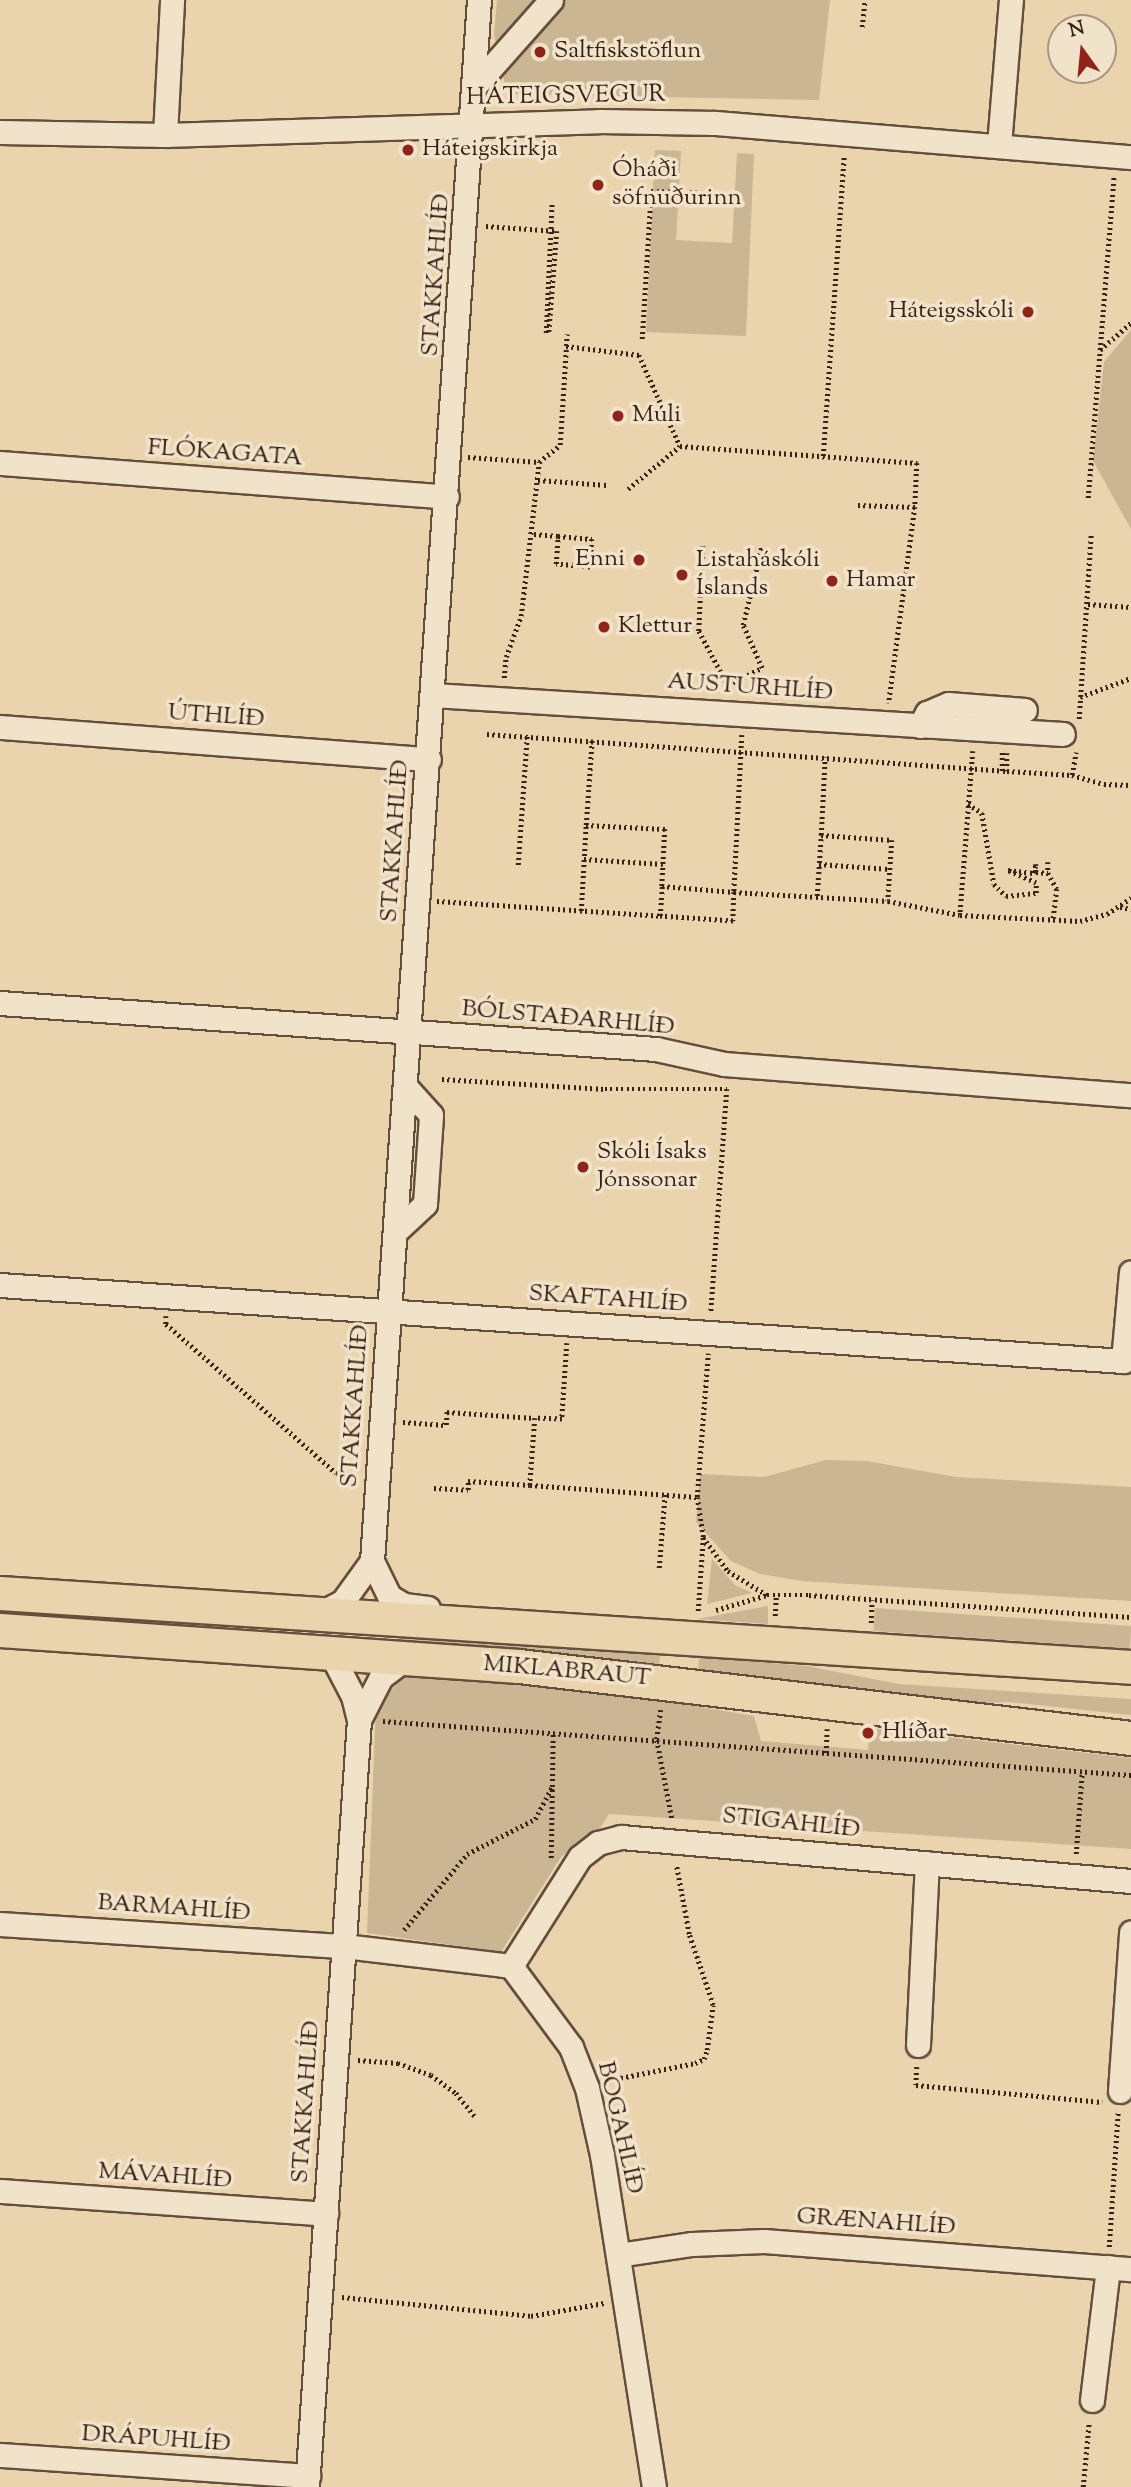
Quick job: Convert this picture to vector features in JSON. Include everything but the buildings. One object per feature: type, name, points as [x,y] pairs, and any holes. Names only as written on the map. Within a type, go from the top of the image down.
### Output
[{"type":"highway","name":"MIKLABRAUT","points":[[0,1592],[316,1616],[1131,1667]]},
{"type":"highway","name":"MIKLABRAUT","points":[[0,1630],[330,1652],[665,1681],[1131,1738]]},
{"type":"street","points":[[165,135],[172,0]]},
{"type":"street","name":"STAKKAHLÍÐ","points":[[479,0],[473,124],[372,1561],[389,1596],[404,1605],[525,1628]]},
{"type":"street","points":[[474,87],[551,0]]},
{"type":"street","points":[[999,145],[1011,0]]},
{"type":"street","name":"HÁTEIGSVEGUR","points":[[0,132],[165,135],[473,124],[715,123],[1123,156]]},
{"type":"street","name":"FLÓKAGATA","points":[[0,463],[447,497]]},
{"type":"street","name":"AUSTURHLÍÐ","points":[[433,695],[886,723],[1000,738],[1073,732]]},
{"type":"street","points":[[920,726],[927,713],[948,704],[1025,710]]},
{"type":"street","name":"ÚTHLÍÐ","points":[[0,727],[429,759]]},
{"type":"street","name":"BÓLSTAÐARHLÍÐ","points":[[0,1003],[656,1048],[724,1064],[1131,1095]]},
{"type":"street","name":"SKAFTAHLÍÐ","points":[[0,1284],[1123,1361],[1131,1272]]},
{"type":"street","points":[[316,1616],[343,1601],[372,1561]]},
{"type":"street","name":"STAKKAHLÍÐ","points":[[330,1652],[365,1721]]},
{"type":"street","name":"STAKKAHLÍÐ","points":[[308,2481],[344,1946],[365,1721],[381,1677],[406,1658]]},
{"type":"street","name":"STIGAHLÍÐ","points":[[511,1966],[580,1857],[609,1840],[671,1838],[1131,1881]]},
{"type":"street","points":[[918,2045],[927,1863]]},
{"type":"street","name":"BARMAHLÍÐ","points":[[0,1924],[344,1946]]},
{"type":"street","points":[[1119,2097],[1131,1932]]},
{"type":"street","points":[[344,1946],[511,1966]]},
{"type":"street","name":"BOGAHLÍÐ","points":[[511,1966],[571,2047],[587,2088],[618,2255],[654,2487]]},
{"type":"street","name":"MÁVAHLÍÐ","points":[[0,2191],[326,2214]]},
{"type":"street","name":"GRÆNAHLÍÐ","points":[[618,2255],[705,2243],[764,2241],[1131,2269]]},
{"type":"street","points":[[1092,2400],[1108,2267]]},
{"type":"street","name":"DRÁPUHLÍÐ","points":[[0,2455],[308,2481]]},
{"type":"path","points":[[862,27],[865,0]]},
{"type":"path","points":[[823,456],[845,133]]},
{"type":"path","points":[[1088,498],[1100,351],[1123,156]]},
{"type":"path","points":[[642,339],[651,191],[712,193]]},
{"type":"path","points":[[551,230],[552,202]]},
{"type":"path","points":[[466,225],[557,231],[547,333]]},
{"type":"path","points":[[1100,351],[1131,323]]},
{"type":"path","points":[[450,456],[539,462],[560,445],[567,334]]},
{"type":"path","points":[[566,346],[639,355],[680,446]]},
{"type":"path","points":[[628,489],[680,446],[917,463],[915,507],[886,723]]},
{"type":"path","points":[[502,699],[506,657],[521,616],[534,534],[539,462]]},
{"type":"path","points":[[538,480],[607,485]]},
{"type":"path","points":[[858,505],[915,507]]},
{"type":"path","points":[[534,534],[558,536],[592,539],[590,567],[556,564],[558,536]]},
{"type":"path","points":[[1072,775],[1073,732],[1080,697],[1088,604],[1091,535]]},
{"type":"path","points":[[728,685],[762,668],[743,625],[762,545]]},
{"type":"path","points":[[419,900],[733,921],[743,714],[699,631],[703,546]]},
{"type":"path","points":[[1088,604],[1131,607]]},
{"type":"path","points":[[1080,697],[1131,678]]},
{"type":"path","points":[[487,733],[741,750],[971,770],[1072,775],[1104,785],[1131,786]]},
{"type":"path","points":[[518,865],[527,736]]},
{"type":"path","points":[[1000,738],[1004,771]]},
{"type":"path","points":[[1000,738],[1003,745],[1004,771]]},
{"type":"path","points":[[581,911],[592,740]]},
{"type":"path","points":[[960,915],[973,743]]},
{"type":"path","points":[[817,896],[825,757]]},
{"type":"path","points":[[968,804],[982,813],[991,871],[999,891],[1016,898],[1029,896],[1038,888],[1007,870],[1033,873],[1036,864],[1036,872],[1048,873]]},
{"type":"path","points":[[586,825],[665,829],[660,916]]},
{"type":"path","points":[[821,835],[892,840],[888,901]]},
{"type":"path","points":[[584,859],[663,864]]},
{"type":"path","points":[[1048,862],[1048,873],[1057,889],[1053,920]]},
{"type":"path","points":[[819,864],[890,869]]},
{"type":"path","points":[[662,886],[888,901],[960,915],[1080,921],[1119,907],[1131,898]]},
{"type":"path","points":[[1119,907],[1131,909]]},
{"type":"path","points":[[442,1079],[605,1089],[727,1089],[697,1497],[703,1537],[694,1611],[747,1604],[767,1595],[776,1595],[1131,1617]]},
{"type":"path","points":[[165,1296],[166,1324],[336,1473],[378,1477]]},
{"type":"path","points":[[382,1421],[446,1425],[447,1412],[562,1419],[568,1323]]},
{"type":"path","points":[[530,1485],[535,1418]]},
{"type":"path","points":[[434,1488],[468,1490],[468,1481],[697,1497]]},
{"type":"path","points":[[659,1568],[665,1494]]},
{"type":"path","points":[[703,1537],[727,1571],[767,1595]]},
{"type":"path","points":[[775,1621],[776,1595]]},
{"type":"path","points":[[871,1627],[872,1600]]},
{"type":"path","points":[[662,1704],[657,1740],[672,1823]]},
{"type":"path","points":[[365,1721],[1131,1775]]},
{"type":"path","points":[[826,1753],[827,1727]]},
{"type":"path","points":[[550,1870],[554,1734]]},
{"type":"path","points":[[1075,1876],[1082,1772]]},
{"type":"path","points":[[401,1953],[402,1932],[433,1900],[455,1867],[482,1844],[535,1819],[552,1787]]},
{"type":"path","points":[[610,2080],[695,2063],[704,2059],[707,2050],[713,2005],[682,1905],[679,1865],[668,1860]]},
{"type":"path","points":[[918,2045],[916,2085],[1119,2097],[1108,2267]]},
{"type":"path","points":[[336,2059],[415,2068],[444,2083],[475,2118]]},
{"type":"path","points":[[320,2295],[531,2316],[609,2303]]},
{"type":"path","points":[[1083,2487],[1092,2400]]},
{"type":"shaded area","points":[[497,0],[830,0],[819,100],[507,94],[494,35]]},
{"type":"shaded area","points":[[655,150],[681,151],[676,240],[732,243],[737,153],[754,154],[746,336],[646,332]]},
{"type":"shaded area","points":[[1131,330],[1131,529],[1093,461],[1104,362]]},
{"type":"shaded area","points":[[826,1460],[867,1461],[956,1477],[1131,1487],[1131,1601],[801,1581],[760,1574],[731,1561],[696,1522],[700,1474],[764,1477]]},
{"type":"shaded area","points":[[712,1559],[735,1585],[752,1593],[707,1604]]},
{"type":"shaded area","points":[[768,1606],[768,1624],[697,1619]]},
{"type":"shaded area","points":[[875,1608],[1131,1626],[1130,1649],[873,1631]]},
{"type":"shaded area","points":[[398,1635],[660,1653],[659,1667],[397,1644]]},
{"type":"shaded area","points":[[699,1657],[807,1666],[899,1684],[1131,1699],[1131,1715],[1008,1702],[955,1704],[698,1671]]},
{"type":"shaded area","points":[[408,1672],[624,1694],[754,1716],[761,1741],[868,1750],[870,1728],[1131,1758],[1131,1849],[609,1814],[600,1828],[561,1857],[501,1952],[367,1933],[376,1706]]},
{"type":"place","name":"Saltfiskstöflun","points":[[540,52]]},
{"type":"place","name":"Háteigskirkja","points":[[408,150]]},
{"type":"place","name":"Óháði söfnuðurinn","points":[[598,185]]},
{"type":"place","name":"Háteigsskóli","points":[[1028,312]]},
{"type":"place","name":"Múli","points":[[618,416]]},
{"type":"place","name":"Enni","points":[[639,560]]},
{"type":"place","name":"Listaháskóli Íslands","points":[[682,575]]},
{"type":"place","name":"Hamar","points":[[832,581]]},
{"type":"place","name":"Klettur","points":[[604,627]]},
{"type":"place","name":"Skóli Ísaks Jónssonar","points":[[583,1167]]},
{"type":"place","name":"Hlíðar","points":[[868,1733]]}]
